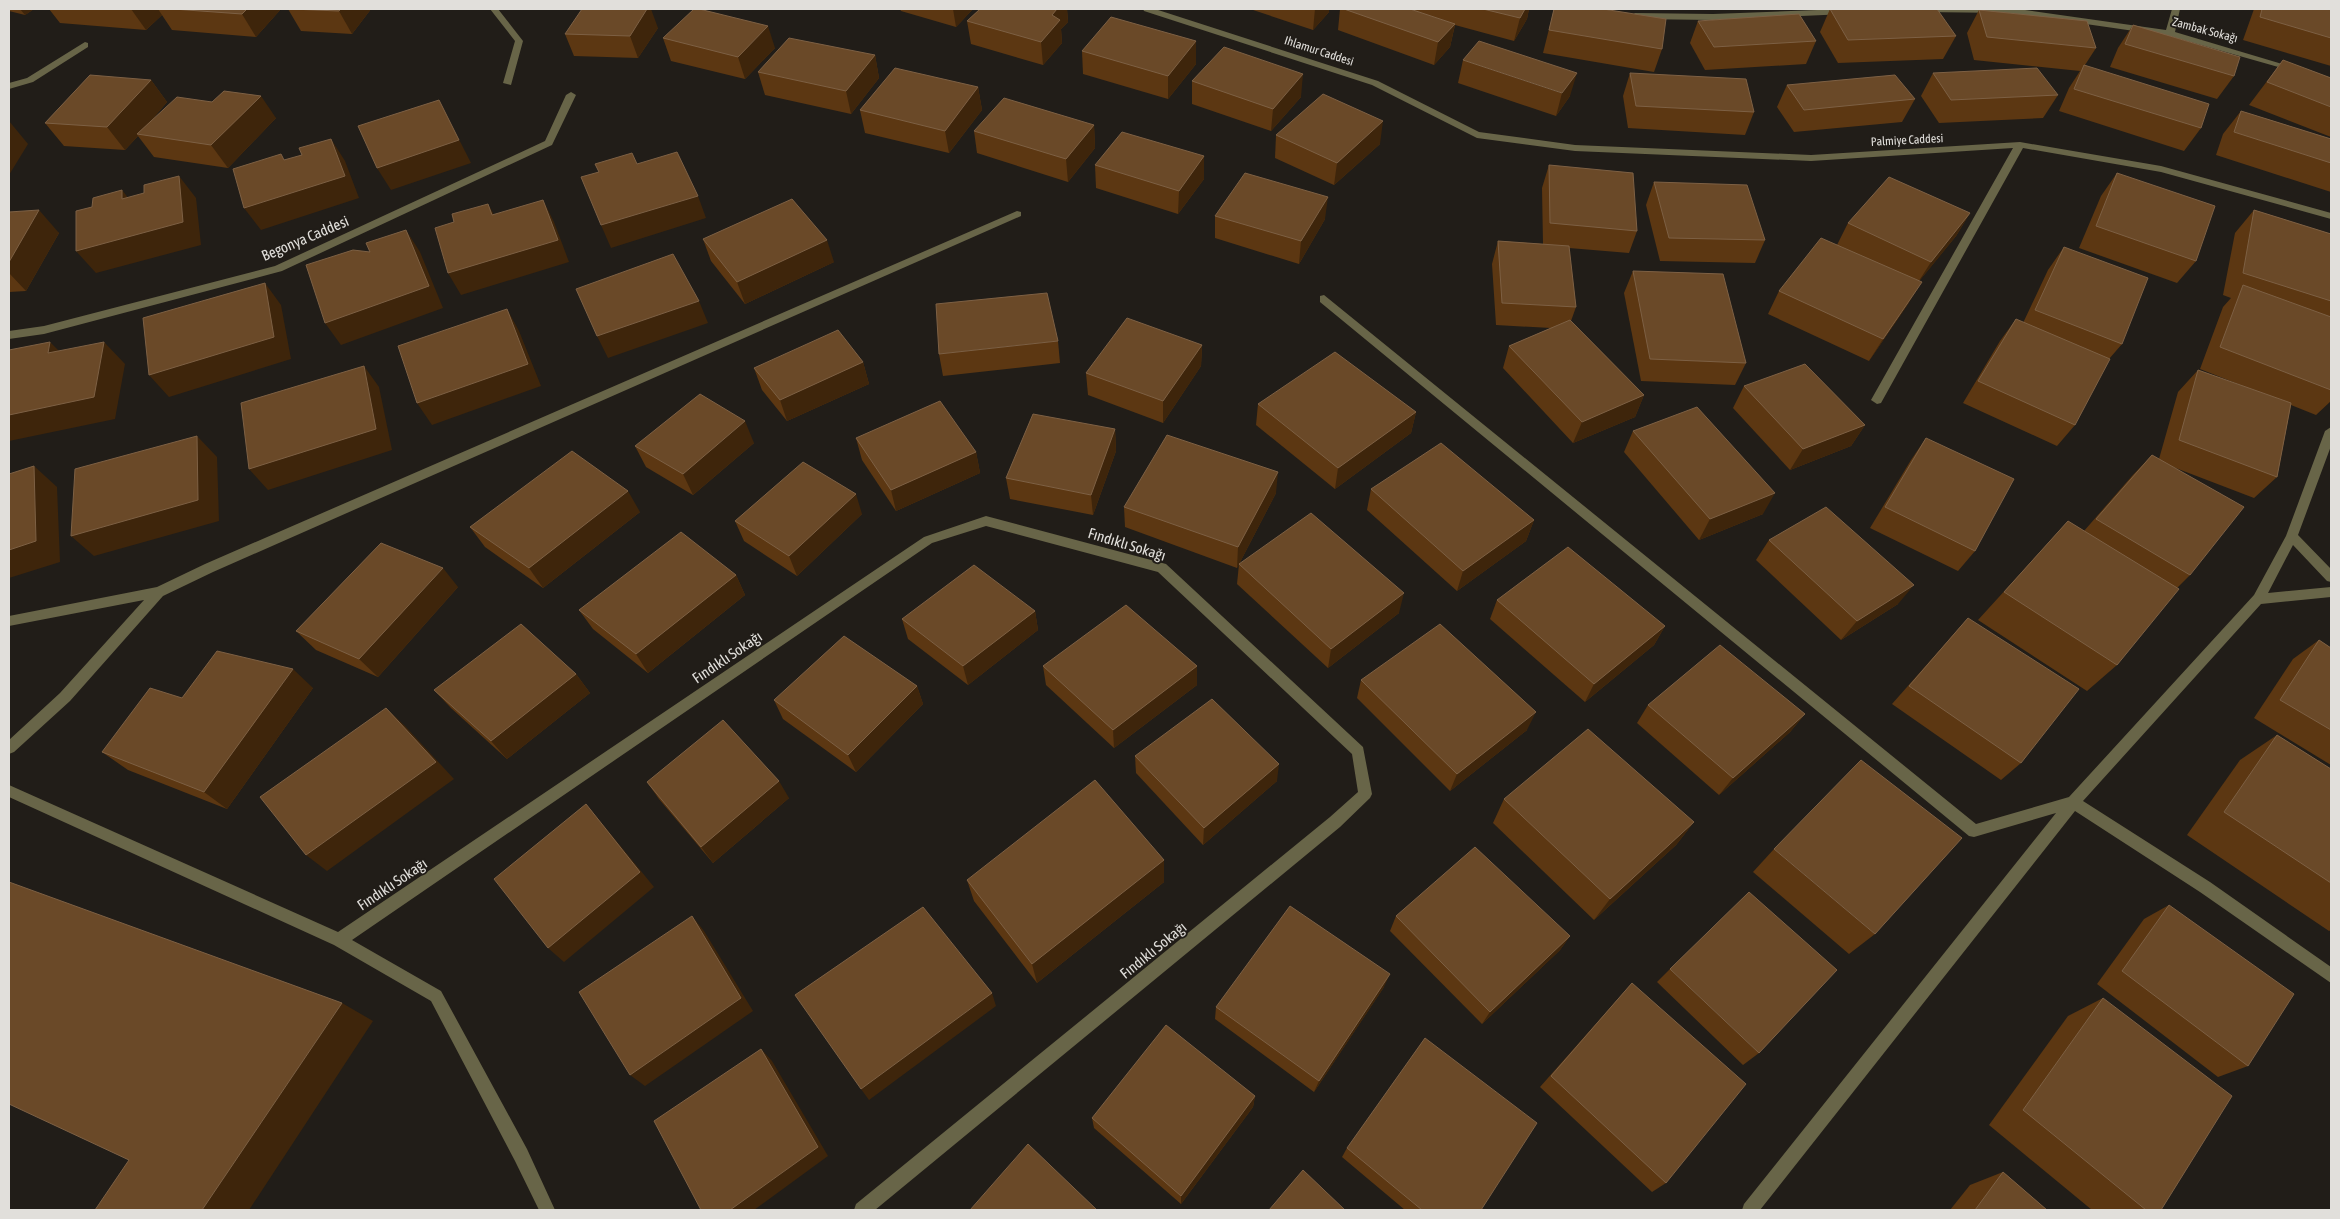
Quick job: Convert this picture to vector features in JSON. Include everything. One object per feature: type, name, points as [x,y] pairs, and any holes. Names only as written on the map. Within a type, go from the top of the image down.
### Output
[{"type":"street","points":[[494,9],[519,41],[508,83]]},
{"type":"street","name":"Ihlamur Caddesi","points":[[1147,9],[1376,83],[1477,135]]},
{"type":"street","name":"Zambak Sokağı","points":[[1916,9],[2009,10],[2170,33],[2303,71]]},
{"type":"street","points":[[2170,33],[2176,9]]},
{"type":"street","points":[[1629,16],[1713,17],[1858,11]]},
{"type":"street","points":[[9,86],[30,80],[85,45]]},
{"type":"street","name":"Begonya Caddesi","points":[[9,335],[44,330],[278,269],[549,143],[571,95]]},
{"type":"street","name":"Palmiye Caddesi","points":[[1477,135],[1575,148],[1811,158],[2020,145],[2162,169],[2331,216]]},
{"type":"street","points":[[1876,400],[2020,145]]},
{"type":"street","points":[[9,621],[158,592],[1016,214]]},
{"type":"street","points":[[1324,299],[1974,831],[2073,802],[2205,887],[2331,976]]},
{"type":"street","points":[[1750,1210],[2073,802],[2258,599],[2292,536],[2331,432]]},
{"type":"street","name":"Fındıklı Sokağı","points":[[339,940],[928,540],[986,521],[1162,568],[1358,751],[1365,794],[1335,822],[862,1210]]},
{"type":"street","points":[[2292,536],[2331,577]]},
{"type":"street","points":[[9,748],[65,697],[158,592]]},
{"type":"street","points":[[2258,599],[2331,592]]},
{"type":"street","points":[[9,791],[339,940],[436,996],[521,1155],[547,1210]]},
{"type":"building","points":[[173,9],[247,9],[242,14]]},
{"type":"building","points":[[291,9],[341,9],[339,11]]},
{"type":"building","points":[[582,9],[647,9],[630,36],[565,34]]},
{"type":"building","points":[[694,9],[768,26],[738,57],[663,38]]},
{"type":"building","points":[[980,9],[1057,9],[1052,15],[1060,20],[1041,42],[967,21]]},
{"type":"building","points":[[1344,9],[1410,9],[1455,24],[1438,42]]},
{"type":"building","points":[[1483,9],[1525,9],[1520,18]]},
{"type":"building","points":[[1554,9],[1603,9],[1666,19],[1662,49],[1549,30]]},
{"type":"building","points":[[1830,9],[1937,9],[1956,36],[1848,40]]},
{"type":"building","points":[[2262,9],[2331,9],[2331,38],[2260,17]]},
{"type":"building","points":[[1979,10],[2087,21],[2096,48],[1987,37]]},
{"type":"building","points":[[1799,14],[1816,41],[1714,47],[1698,21]]},
{"type":"building","points":[[1111,17],[1196,41],[1168,76],[1082,51]]},
{"type":"building","points":[[2133,25],[2240,57],[2234,76],[2125,44]]},
{"type":"building","points":[[789,38],[875,55],[846,91],[758,72]]},
{"type":"building","points":[[1479,41],[1577,73],[1562,93],[1463,60]]},
{"type":"building","points":[[1224,47],[1303,74],[1273,109],[1192,81]]},
{"type":"building","points":[[2283,60],[2331,78],[2331,107],[2267,82]]},
{"type":"building","points":[[2084,65],[2209,104],[2201,128],[2074,89]]},
{"type":"building","points":[[895,68],[978,87],[945,131],[860,110]]},
{"type":"building","points":[[2037,68],[2058,95],[1951,100],[1933,73]]},
{"type":"building","points":[[1630,73],[1746,79],[1754,112],[1636,106]]},
{"type":"building","points":[[90,75],[151,80],[107,127],[45,123]]},
{"type":"building","points":[[1895,75],[1915,99],[1804,110],[1787,85]]},
{"type":"building","points":[[224,91],[261,96],[211,145],[137,134],[177,97],[212,102]]},
{"type":"building","points":[[1323,94],[1383,121],[1337,163],[1276,135]]},
{"type":"building","points":[[1004,98],[1094,125],[1066,159],[974,131]]},
{"type":"building","points":[[439,100],[459,140],[377,168],[358,126]]},
{"type":"building","points":[[2241,111],[2331,139],[2331,163],[2234,132]]},
{"type":"building","points":[[1122,132],[1204,156],[1179,191],[1095,165]]},
{"type":"building","points":[[331,139],[345,176],[244,208],[233,169],[281,154],[284,160],[302,155],[299,148]]},
{"type":"building","points":[[677,152],[698,196],[601,225],[581,177],[599,172],[595,164],[632,153],[637,164]]},
{"type":"building","points":[[1549,165],[1633,173],[1637,231],[1550,223]]},
{"type":"building","points":[[1245,173],[1328,197],[1301,241],[1215,216]]},
{"type":"building","points":[[2117,173],[2215,206],[2196,261],[2096,226]]},
{"type":"building","points":[[179,176],[183,222],[76,251],[76,211],[92,207],[93,198],[122,190],[122,199],[144,193],[144,185]]},
{"type":"building","points":[[1889,177],[1970,213],[1931,262],[1848,223]]},
{"type":"building","points":[[1654,182],[1747,185],[1765,240],[1669,238]]},
{"type":"building","points":[[792,199],[827,240],[737,282],[703,239]]},
{"type":"building","points":[[543,200],[558,240],[448,273],[435,228],[454,222],[452,214],[488,204],[492,215]]},
{"type":"building","points":[[39,210],[9,262],[9,212]]},
{"type":"building","points":[[2254,210],[2331,234],[2331,301],[2243,273]]},
{"type":"building","points":[[406,230],[429,286],[325,323],[306,265],[353,250],[370,252],[366,243]]},
{"type":"building","points":[[1821,238],[1922,282],[1883,339],[1779,291]]},
{"type":"building","points":[[1498,241],[1569,246],[1576,307],[1502,303]]},
{"type":"building","points":[[2064,247],[2148,278],[2122,344],[2035,310]]},
{"type":"building","points":[[673,254],[699,301],[597,336],[576,289]]},
{"type":"building","points":[[1633,271],[1723,274],[1746,363],[1650,359]]},
{"type":"building","points":[[265,283],[274,337],[149,375],[143,318]]},
{"type":"building","points":[[2243,285],[2331,317],[2331,390],[2220,347]]},
{"type":"building","points":[[1047,293],[1058,341],[939,354],[936,304]]},
{"type":"building","points":[[507,309],[528,364],[417,403],[398,346]]},
{"type":"building","points":[[1127,318],[1202,345],[1163,401],[1086,373]]},
{"type":"building","points":[[2016,319],[2110,359],[2075,425],[1978,381]]},
{"type":"building","points":[[1570,320],[1644,395],[1582,422],[1509,346]]},
{"type":"building","points":[[838,330],[863,362],[780,400],[754,368]]},
{"type":"building","points":[[50,342],[48,353],[104,342],[94,397],[9,415],[9,350]]},
{"type":"building","points":[[1335,352],[1416,412],[1338,468],[1258,404]]},
{"type":"building","points":[[1805,364],[1865,425],[1803,449],[1744,386]]},
{"type":"building","points":[[364,366],[376,429],[249,469],[241,403]]},
{"type":"building","points":[[2198,370],[2291,403],[2277,477],[2179,440]]},
{"type":"building","points":[[700,394],[745,421],[683,474],[635,446]]},
{"type":"building","points":[[940,401],[976,452],[891,490],[856,438]]},
{"type":"building","points":[[1697,407],[1775,493],[1710,519],[1633,431]]},
{"type":"building","points":[[1033,414],[1115,429],[1091,495],[1006,478]]},
{"type":"building","points":[[1167,435],[1278,472],[1238,547],[1124,507]]},
{"type":"building","points":[[197,436],[198,500],[71,536],[75,469]]},
{"type":"building","points":[[1926,438],[2014,479],[1975,551],[1885,507]]},
{"type":"building","points":[[1441,443],[1534,520],[1463,571],[1371,489]]},
{"type":"building","points":[[572,451],[628,491],[529,568],[470,527]]},
{"type":"building","points":[[2152,455],[2244,507],[2190,575],[2096,519]]},
{"type":"building","points":[[803,462],[856,494],[789,556],[735,521]]},
{"type":"building","points":[[34,466],[36,541],[9,550],[9,474]]},
{"type":"building","points":[[1826,507],[1914,585],[1857,621],[1769,540]]},
{"type":"building","points":[[1311,513],[1404,593],[1331,649],[1239,564]]},
{"type":"building","points":[[2068,521],[2179,589],[2117,665],[2004,592]]},
{"type":"building","points":[[681,532],[736,575],[636,654],[579,610]]},
{"type":"building","points":[[381,543],[443,568],[359,659],[296,631]]},
{"type":"building","points":[[1568,547],[1665,626],[1594,684],[1497,600]]},
{"type":"building","points":[[974,565],[1035,611],[963,666],[902,619]]},
{"type":"building","points":[[1126,605],[1197,666],[1113,730],[1043,666]]},
{"type":"building","points":[[1968,618],[2079,689],[2021,763],[1909,686]]},
{"type":"building","points":[[521,624],[576,674],[491,741],[434,690]]},
{"type":"building","points":[[1440,624],[1536,712],[1457,774],[1361,680]]},
{"type":"building","points":[[844,636],[917,686],[848,755],[774,700]]},
{"type":"building","points":[[2319,640],[2331,648],[2331,730],[2280,700]]},
{"type":"building","points":[[1720,645],[1805,714],[1733,778],[1648,705]]},
{"type":"building","points":[[217,651],[293,669],[204,792],[102,752],[150,688],[182,698]]},
{"type":"building","points":[[1212,699],[1279,764],[1204,828],[1135,756]]},
{"type":"building","points":[[386,708],[436,762],[306,855],[260,797]]},
{"type":"building","points":[[723,720],[779,781],[701,847],[647,782]]},
{"type":"building","points":[[1588,729],[1694,822],[1610,899],[1504,799]]},
{"type":"building","points":[[2277,735],[2331,769],[2331,883],[2224,812]]},
{"type":"building","points":[[1861,760],[1962,838],[1875,934],[1774,849]]},
{"type":"building","points":[[1095,780],[1164,860],[1032,964],[967,880]]},
{"type":"building","points":[[586,804],[640,872],[548,948],[494,879]]},
{"type":"building","points":[[1475,847],[1570,936],[1490,1012],[1396,916]]},
{"type":"building","points":[[9,882],[342,1003],[202,1210],[95,1210],[129,1160],[9,1104]]},
{"type":"building","points":[[1749,892],[1837,970],[1759,1053],[1670,969]]},
{"type":"building","points":[[2169,905],[2294,994],[2248,1066],[2122,971]]},
{"type":"building","points":[[1290,906],[1390,974],[1319,1081],[1216,1007]]},
{"type":"building","points":[[923,907],[992,993],[861,1089],[795,995]]},
{"type":"building","points":[[692,916],[741,998],[630,1075],[579,992]]},
{"type":"building","points":[[1632,983],[1746,1084],[1666,1183],[1551,1076]]},
{"type":"building","points":[[2103,998],[2232,1096],[2161,1210],[2146,1210],[2023,1110]]},
{"type":"building","points":[[1166,1025],[1255,1096],[1181,1196],[1092,1118]]},
{"type":"building","points":[[1425,1038],[1537,1123],[1481,1210],[1422,1210],[1347,1148]]},
{"type":"building","points":[[761,1049],[818,1147],[730,1210],[701,1210],[654,1121]]},
{"type":"building","points":[[1028,1144],[1097,1210],[970,1210]]},
{"type":"building","points":[[1303,1170],[1345,1210],[1269,1210]]},
{"type":"building","points":[[2003,1172],[2047,1210],[1975,1210]]}]
